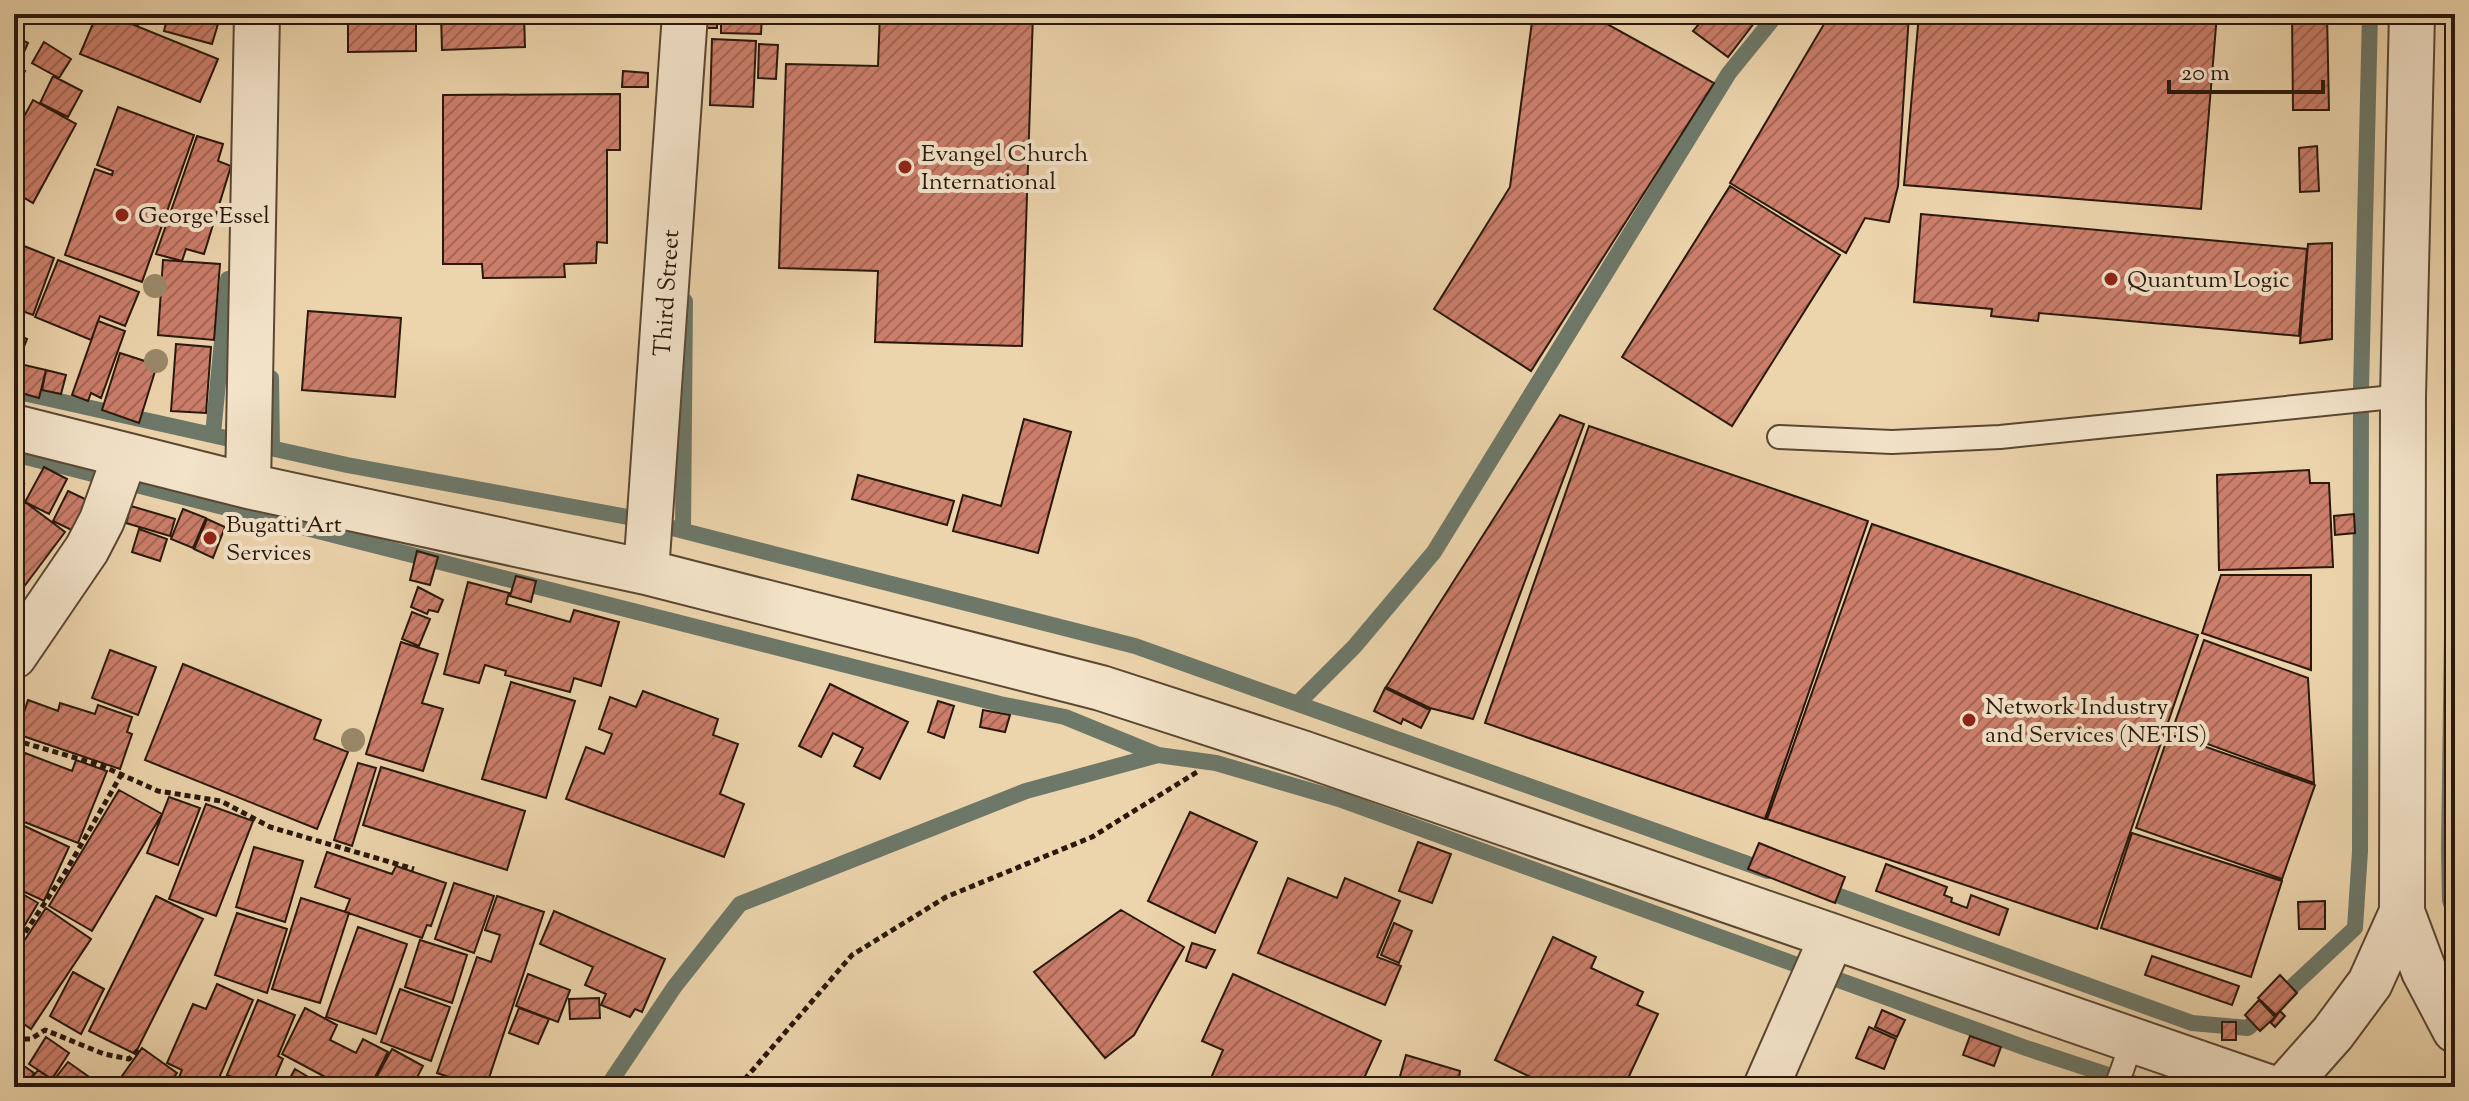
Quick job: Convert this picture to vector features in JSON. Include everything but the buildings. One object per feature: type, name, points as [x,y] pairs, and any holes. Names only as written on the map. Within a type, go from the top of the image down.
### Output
[{"type":"street","points":[[248,486],[257,14]]},
{"type":"street","name":"Third Street","points":[[646,572],[685,14]]},
{"type":"street","points":[[2412,14],[2403,396],[2402,912],[2424,971],[2455,1030]]},
{"type":"street","points":[[14,427],[248,486],[646,572],[1101,688],[1243,734],[2268,1087]]},
{"type":"street","points":[[14,656],[87,549],[102,520],[125,456]]},
{"type":"street","points":[[2285,1087],[2370,983],[2402,912]]},
{"type":"street","points":[[1766,1087],[1832,937]]},
{"type":"lane","points":[[1779,437],[1892,442],[2000,437],[2403,396]]},
{"type":"lane","points":[[2116,1087],[2132,1042]]},
{"type":"path","points":[[738,1087],[852,955],[946,897],[1092,837],[1192,776],[1243,734]]},
{"type":"path","points":[[14,740],[62,752],[158,791],[221,801],[270,827],[414,869]]},
{"type":"path","points":[[14,949],[66,871],[121,775]]},
{"type":"path","points":[[14,1039],[31,1039],[45,1030],[104,1054],[129,1059],[141,1047]]},
{"type":"waterway","points":[[1299,702],[1354,647],[1434,552],[1729,73],[1777,14]]},
{"type":"waterway","points":[[1820,889],[2192,1023],[2248,1028],[2355,928],[2360,851],[2361,389],[2370,14]]},
{"type":"waterway","points":[[213,434],[228,279]]},
{"type":"waterway","points":[[683,531],[685,301]]},
{"type":"waterway","points":[[271,378],[272,448]]},
{"type":"waterway","points":[[14,391],[347,465],[633,518],[1135,646],[1768,871]]},
{"type":"waterway","points":[[2455,423],[2449,850],[2450,900],[2455,916]]},
{"type":"waterway","points":[[14,454],[1000,704],[1065,717],[1158,755],[1216,763],[1339,799],[2026,1048],[2145,1087]]},
{"type":"waterway","points":[[607,1087],[675,986],[740,904],[1026,791],[1158,755]]},
{"type":"place","name":"Evangel Church International","points":[[905,167]]},
{"type":"place","name":"George Essel","points":[[122,215]]},
{"type":"place","name":"Quantum Logic","points":[[2111,279]]},
{"type":"place","name":"Bugatti Art Services","points":[[210,538]]},
{"type":"place","name":"Network Industry and Services (NETIS)","points":[[1969,720]]}]
